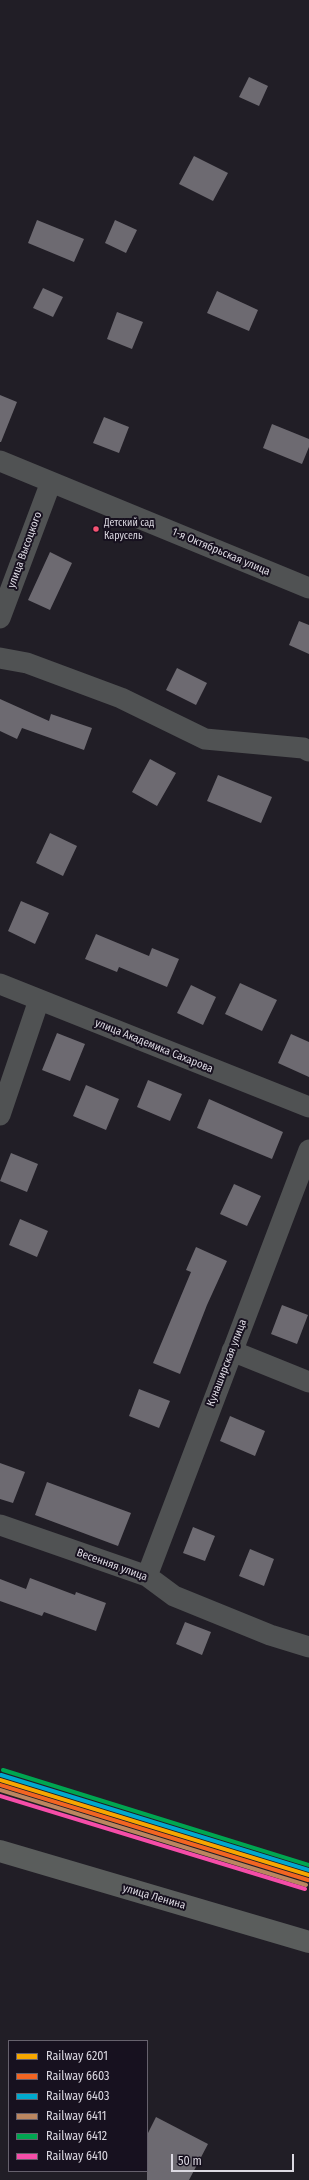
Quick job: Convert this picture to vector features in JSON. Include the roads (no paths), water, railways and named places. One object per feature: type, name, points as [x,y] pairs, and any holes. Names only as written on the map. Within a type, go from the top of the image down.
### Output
[{"type":"main road","name":"улица Ленина","points":[[0,1851],[309,1942]]},
{"type":"street","name":"1-я Октябрьская улица","points":[[0,461],[309,588]]},
{"type":"street","name":"улица Высоцкого","points":[[0,618],[51,482]]},
{"type":"street","points":[[0,658],[27,663],[121,698],[205,739],[303,748],[309,751]]},
{"type":"street","name":"улица Академика Сахарова","points":[[0,984],[309,1107]]},
{"type":"street","points":[[0,1115],[38,1000]]},
{"type":"street","name":"Кунаширская улица","points":[[147,1576],[309,1150]]},
{"type":"street","points":[[232,1351],[309,1382]]},
{"type":"street","name":"Весенняя улица","points":[[0,1525],[147,1576],[174,1596],[270,1635],[309,1648]]},
{"type":"rail line","name":"6412","points":[[3,1770],[309,1865]]},
{"type":"rail line","name":"6403","points":[[1,1775],[309,1870]]},
{"type":"rail line","name":"6201","points":[[0,1780],[309,1875]]},
{"type":"rail line","name":"6603","points":[[0,1785],[308,1880]]},
{"type":"rail line","name":"6411","points":[[0,1790],[306,1885]]},
{"type":"rail line","name":"6410","points":[[0,1796],[305,1889]]},
{"type":"place","name":"Детский сад Карусель","points":[[96,529]]}]
